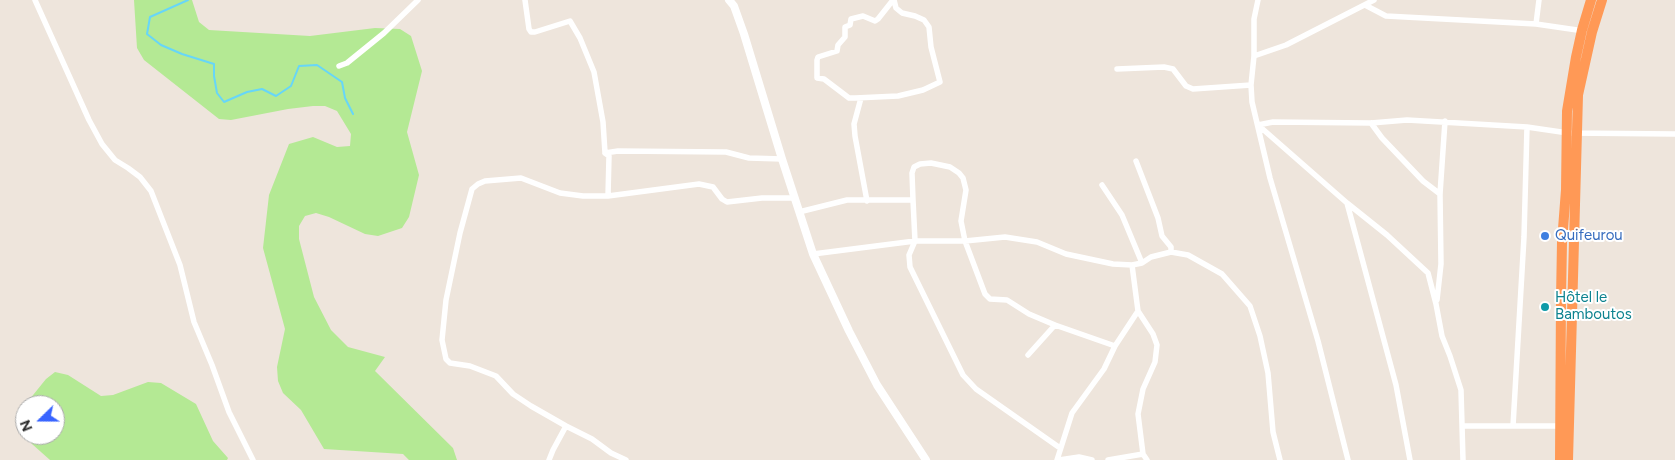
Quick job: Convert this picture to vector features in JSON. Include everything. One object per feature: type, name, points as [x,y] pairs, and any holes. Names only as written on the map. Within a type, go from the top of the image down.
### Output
[{"type":"highway","points":[[1568,460],[1565,426],[1566,299],[1572,132],[1569,95],[1587,31],[1591,0]]},
{"type":"highway","points":[[1587,31],[1602,0]]},
{"type":"highway","points":[[1560,460],[1565,426]]},
{"type":"street","points":[[35,0],[89,120],[102,144],[115,160],[140,177],[151,191],[180,265],[194,322],[229,412],[253,460]]},
{"type":"street","points":[[339,66],[347,63],[384,33],[418,0]]},
{"type":"street","points":[[526,0],[529,29],[531,32],[566,21],[570,22],[580,38],[594,72],[603,122],[605,153],[609,156],[608,196]]},
{"type":"street","points":[[729,0],[734,6],[744,34],[813,254],[877,385],[926,460]]},
{"type":"street","points":[[893,0],[896,8],[902,14],[924,20],[929,27],[931,47],[940,82],[923,90],[898,96],[849,98],[824,79],[817,78],[817,60],[821,56],[837,51],[838,45],[844,37],[845,27],[850,25],[851,19],[863,16],[875,20],[878,19],[893,0]]},
{"type":"street","points":[[1258,0],[1254,19],[1252,102],[1270,178],[1318,341],[1348,460]]},
{"type":"street","points":[[1254,56],[1286,45],[1374,0]]},
{"type":"street","points":[[1536,24],[1539,0]]},
{"type":"street","points":[[1365,5],[1386,16],[1536,24],[1587,31]]},
{"type":"street","points":[[1117,69],[1164,67],[1173,70],[1186,86],[1193,89],[1251,85]]},
{"type":"street","points":[[861,98],[854,124],[867,201]]},
{"type":"street","points":[[1258,125],[1273,122],[1371,124],[1407,120],[1445,121],[1572,132],[1675,134]]},
{"type":"street","points":[[1436,304],[1441,264],[1440,194],[1445,121]]},
{"type":"street","points":[[1371,124],[1423,182],[1440,194]]},
{"type":"street","points":[[1258,125],[1347,203],[1387,235],[1428,273],[1442,336],[1461,390],[1463,460]]},
{"type":"street","points":[[1513,426],[1524,236],[1527,127]]},
{"type":"street","points":[[605,153],[618,151],[726,152],[750,158],[782,159]]},
{"type":"street","points":[[1136,161],[1158,218],[1162,236],[1171,248],[1171,252]]},
{"type":"street","points":[[1060,448],[976,389],[963,375],[910,267],[908,255],[915,241],[912,173],[914,167],[920,164],[932,163],[950,167],[963,178],[966,190],[961,221],[965,241],[985,294],[990,299],[1007,300],[1029,314],[1115,346]]},
{"type":"street","points":[[626,460],[611,453],[592,439],[566,426],[513,394],[496,376],[470,366],[450,362],[446,359],[442,340],[450,278],[472,189],[485,181],[521,178],[560,193],[594,197],[699,184],[713,187],[722,199],[727,202],[762,198],[795,198]]},
{"type":"street","points":[[1102,185],[1122,215],[1142,263]]},
{"type":"street","points":[[799,212],[847,200],[913,200]]},
{"type":"street","points":[[1347,203],[1396,385],[1410,460]]},
{"type":"street","points":[[813,254],[915,241],[965,241],[1005,237],[1038,242],[1066,254],[1113,264],[1132,265],[1142,263],[1152,257],[1171,252],[1188,255],[1222,274],[1250,306],[1260,336],[1268,373],[1273,432],[1280,460]]},
{"type":"street","points":[[1132,265],[1138,310],[1153,334],[1157,345],[1155,362],[1143,389],[1138,414],[1143,454],[1147,460]]},
{"type":"street","points":[[1092,460],[1079,457],[1058,460],[1060,448],[1072,413],[1104,369],[1115,346],[1138,310]]},
{"type":"street","points":[[1028,355],[1055,325]]},
{"type":"street","points":[[549,460],[566,426]]},
{"type":"street","points":[[1462,426],[1565,426]]},
{"type":"street","points":[[1108,460],[1143,454]]},
{"type":"green space","points":[[134,0],[192,0],[199,22],[209,30],[310,36],[375,28],[400,29],[411,36],[422,71],[407,132],[419,175],[409,217],[402,228],[378,236],[365,234],[316,213],[305,216],[299,226],[299,239],[314,297],[331,330],[348,347],[385,357],[375,371],[453,448],[457,460],[409,460],[403,454],[324,449],[301,410],[283,393],[278,381],[277,367],[285,329],[263,248],[269,195],[289,144],[313,137],[337,147],[350,146],[351,134],[337,111],[325,106],[288,109],[231,120],[219,119],[144,60],[137,48]]},
{"type":"green space","points":[[55,372],[68,375],[101,396],[113,395],[148,382],[161,383],[196,404],[213,441],[228,458],[227,460],[50,460],[33,445],[65,445],[65,395],[33,395],[46,379]]},
{"type":"waterway","points":[[188,0],[150,17],[147,34],[161,45],[214,64],[217,93],[224,102],[247,92],[262,89],[276,96],[291,86],[299,66],[317,65],[342,82],[345,98],[353,114]]},
{"type":"place","name":"Quifeurou","points":[[1545,236]]},
{"type":"place","name":"Hôtel le Bamboutos","points":[[1545,307]]}]
